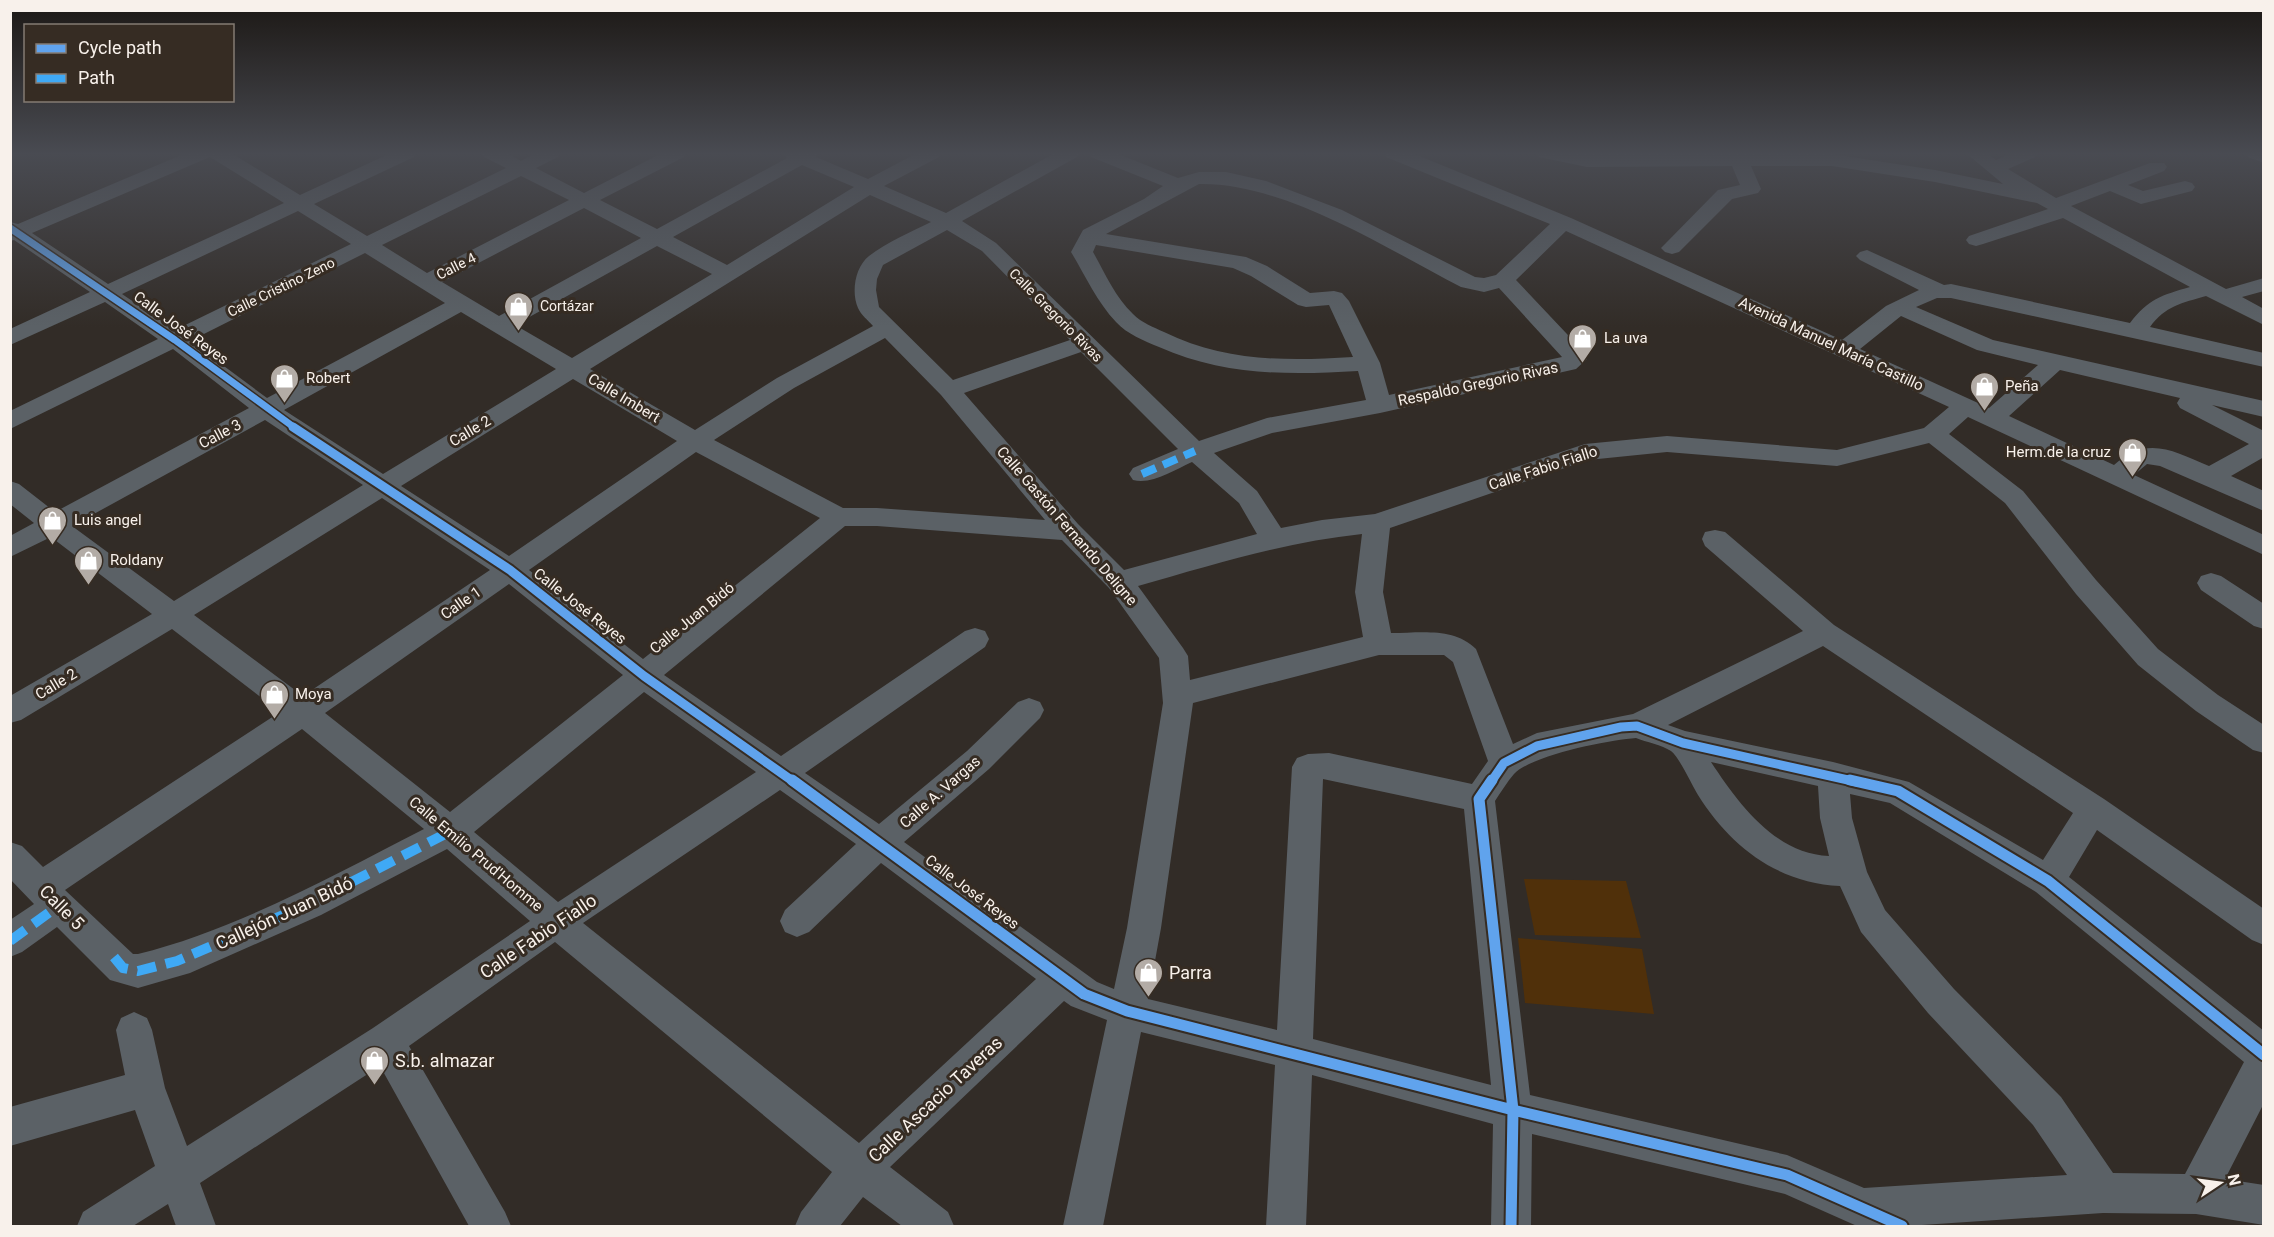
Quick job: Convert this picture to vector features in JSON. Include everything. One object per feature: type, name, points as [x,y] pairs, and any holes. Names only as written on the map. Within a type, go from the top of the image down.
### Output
[{"type":"street","points":[[13,232],[64,211]]},
{"type":"street","points":[[10,338],[283,211]]},
{"type":"street","name":"Calle Imbert","points":[[311,211],[461,303],[694,440],[839,517],[877,517],[1069,531]]},
{"type":"street","name":"Calle Cristino Zeno","points":[[10,421],[435,211]]},
{"type":"street","name":"Calle 4","points":[[427,281],[564,211]]},
{"type":"street","points":[[606,211],[729,274]]},
{"type":"street","points":[[499,325],[702,211]]},
{"type":"street","name":"Calle 2","points":[[10,711],[174,614],[830,211]]},
{"type":"street","name":"Calle Gregorio Rivas","points":[[924,211],[947,221],[989,247],[1195,451],[1248,497],[1274,539]]},
{"type":"street","name":"Calle Gastón Fernando Deligne","points":[[966,211],[875,261],[865,277],[863,292],[869,309],[949,390],[1069,531],[1119,581],[1173,656],[1178,695],[1144,928],[1083,1227]]},
{"type":"street","points":[[1134,211],[1090,234],[1082,252],[1118,310],[1131,324],[1173,346],[1220,361],[1252,367],[1368,363]]},
{"type":"street","points":[[1322,211],[1469,282],[1484,285],[1504,280],[1564,222]]},
{"type":"street","name":"Avenida Manuel María Castillo","points":[[1538,211],[1844,350],[2264,546]]},
{"type":"street","points":[[1672,248],[1709,211]]},
{"type":"street","points":[[1977,240],[2041,220],[2049,211]]},
{"type":"street","points":[[2065,211],[2264,318]]},
{"type":"street","name":"Calle José Reyes","points":[[13,232],[176,340],[266,409],[510,570],[645,676],[782,772],[1084,994],[1127,1011],[1513,1110],[1787,1175],[1863,1217],[1902,1227]]},
{"type":"street","points":[[1088,237],[1238,262],[1259,271],[1306,300],[1334,298],[1338,301],[1368,363],[1380,405]]},
{"type":"street","points":[[1867,256],[1937,290],[2135,330],[2264,360]]},
{"type":"street","name":"Respaldo Gregorio Rivas","points":[[1142,474],[1195,451],[1267,426],[1380,405],[1568,364],[1575,359],[1571,351],[1504,280]]},
{"type":"street","points":[[2135,330],[2151,310],[2169,300],[2264,284]]},
{"type":"street","points":[[1844,350],[1900,308],[1937,290]]},
{"type":"street","name":"Calle 3","points":[[10,548],[461,303]]},
{"type":"street","points":[[1900,308],[1985,345],[2264,409]]},
{"type":"street","name":"Calle 1","points":[[10,941],[50,896],[304,713],[694,440],[839,351],[886,328]]},
{"type":"street","points":[[949,390],[1084,343]]},
{"type":"street","points":[[1991,418],[2055,362]]},
{"type":"street","points":[[2152,385],[2264,441]]},
{"type":"street","name":"Calle Fabio Fiallo","points":[[1119,581],[1274,539],[1377,523],[1585,452],[1667,444],[1837,458],[1933,434],[1965,406]]},
{"type":"street","points":[[1933,434],[2014,497],[2086,587],[2148,657],[2206,703],[2264,741]]},
{"type":"street","points":[[2209,477],[2264,446]]},
{"type":"street","points":[[2116,477],[2142,456],[2154,456],[2171,459],[2264,502]]},
{"type":"street","name":"Calle Emilio Prud'Homme","points":[[10,490],[304,713],[452,831],[556,922],[934,1227]]},
{"type":"street","name":"Calle Juan Bidó","points":[[452,831],[839,517]]},
{"type":"street","points":[[1377,523],[1369,592],[1379,644]]},
{"type":"street","points":[[1714,539],[1824,633],[2093,808],[2264,929]]},
{"type":"street","points":[[2211,583],[2264,619]]},
{"type":"street","points":[[1637,726],[1824,633]]},
{"type":"street","name":"Calle Fabio Fiallo","points":[[98,1227],[386,1041],[556,922],[782,772],[975,639]]},
{"type":"street","points":[[1178,695],[1379,644],[1448,644],[1466,657],[1504,763]]},
{"type":"street","name":"Calle A. Vargas","points":[[797,921],[880,843],[978,760],[1029,710]]},
{"type":"street","points":[[1511,1227],[1513,1110],[1479,799],[1504,763],[1537,746],[1621,727],[1637,726],[1683,742],[1899,791],[2048,881],[2264,1055]]},
{"type":"street","points":[[1683,742],[1701,774],[1729,813],[1765,850],[1802,869],[1827,874],[1850,872]]},
{"type":"street","points":[[1286,1227],[1308,767],[1329,766],[1479,799]]},
{"type":"street","points":[[1833,775],[1836,818],[1850,872],[1873,921],[1941,1001],[2048,1111],[2103,1193]]},
{"type":"street","points":[[2048,881],[2093,808]]},
{"type":"street","name":"Callejón Juan Bidó","points":[[114,957],[123,968],[138,971],[177,961],[309,904],[452,831]]},
{"type":"street","name":"Calle 5","points":[[10,856],[114,957]]},
{"type":"street","name":"Calle Ascacio Taveras","points":[[815,1227],[860,1169],[1062,978]]},
{"type":"street","points":[[134,1030],[146,1088],[196,1227]]},
{"type":"street","points":[[386,1041],[491,1227]]},
{"type":"street","points":[[2196,1194],[2264,1063]]},
{"type":"street","points":[[10,1127],[146,1088]]},
{"type":"street","points":[[1863,1217],[2103,1193],[2196,1194],[2264,1205]]},
{"type":"shaded area","points":[[1524,879],[1626,881],[1641,938],[1535,935]]},
{"type":"shaded area","points":[[1518,938],[1642,949],[1654,1014],[1525,1003]]},
{"type":"marked path","points":[[1142,474],[1195,451]]},
{"type":"marked path","points":[[114,957],[123,968],[138,971],[177,961],[309,904],[451,831]]},
{"type":"marked path","points":[[10,941],[58,906]]},
{"type":"cycle path","points":[[10,228],[175,340],[266,409],[510,570],[644,676],[880,843],[1084,994],[1127,1011],[1513,1110],[1787,1175],[1902,1226]]},
{"type":"cycle path","points":[[1511,1226],[1513,1110],[1479,799],[1504,763],[1537,746],[1621,727],[1637,726],[1683,743],[1898,791],[2048,881],[2264,1055]]},
{"type":"place","name":"Cortázar","points":[[519,332]]},
{"type":"place","name":"La uva","points":[[1583,364]]},
{"type":"place","name":"Robert","points":[[285,404]]},
{"type":"place","name":"Peña","points":[[1984,412]]},
{"type":"place","name":"Herm.de la cruz","points":[[2132,478]]},
{"type":"place","name":"Luis angel","points":[[53,546]]},
{"type":"place","name":"Roldany","points":[[89,586]]},
{"type":"place","name":"Moya","points":[[274,720]]},
{"type":"place","name":"Parra","points":[[1148,998]]},
{"type":"place","name":"S.b. almazar","points":[[374,1086]]}]
